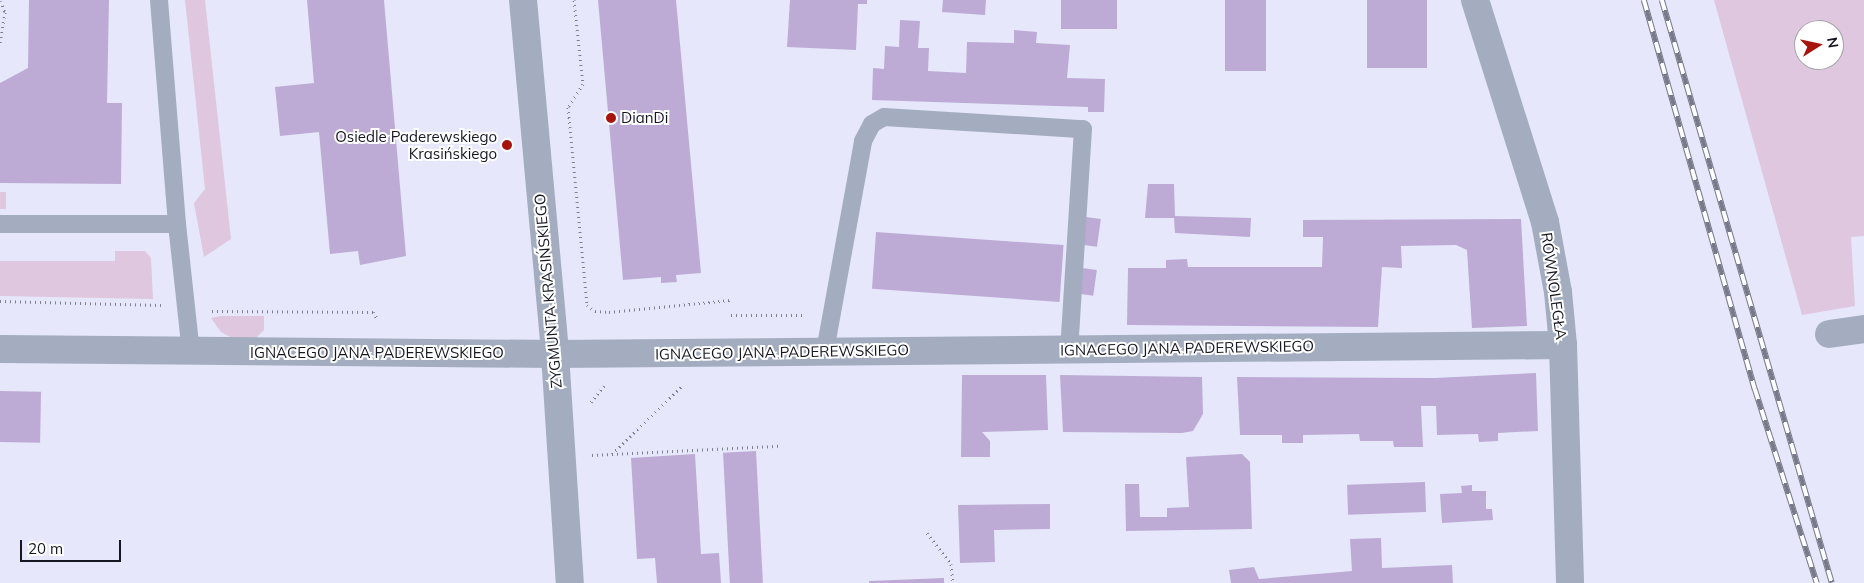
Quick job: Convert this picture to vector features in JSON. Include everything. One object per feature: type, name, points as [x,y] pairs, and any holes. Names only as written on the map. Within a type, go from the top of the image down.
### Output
[{"type":"street","name":"ZYGMUNTA KRASIŃSKIEGO","points":[[522,0],[555,354],[570,583]]},
{"type":"street","name":"RÓWNOLEGŁA","points":[[1475,0],[1545,222],[1563,344],[1570,583]]},
{"type":"street","points":[[1830,334],[1864,329]]},
{"type":"street","name":"IGNACEGO JANA PADEREWSKIEGO","points":[[0,349],[555,354],[1563,344]]},
{"type":"lane","points":[[159,0],[191,352]]},
{"type":"lane","points":[[826,351],[863,141],[872,124],[884,118],[1083,129],[1069,349]]},
{"type":"lane","points":[[0,224],[178,224]]},
{"type":"path","points":[[574,0],[583,84],[568,107],[587,305],[595,311],[609,312],[730,300]]},
{"type":"path","points":[[0,1],[5,12],[0,45]]},
{"type":"path","points":[[0,301],[147,304],[186,308],[373,312],[381,325]]},
{"type":"path","points":[[731,315],[832,315]]},
{"type":"path","points":[[611,454],[689,378]]},
{"type":"path","points":[[588,411],[592,398],[609,384]]},
{"type":"path","points":[[588,446],[589,464]]},
{"type":"path","points":[[589,455],[779,446]]},
{"type":"path","points":[[927,533],[950,564],[953,583]]},
{"type":"shaded area","points":[[185,0],[205,0],[231,239],[204,257],[194,203],[205,189]]},
{"type":"shaded area","points":[[1714,0],[1864,0],[1864,236],[1851,237],[1855,306],[1802,315]]},
{"type":"shaded area","points":[[0,192],[6,192],[6,209],[0,209]]},
{"type":"shaded area","points":[[115,251],[145,251],[151,258],[153,299],[0,296],[0,261],[115,261]]},
{"type":"shaded area","points":[[220,316],[264,316],[264,330],[256,338],[232,338],[221,332],[211,318]]},
{"type":"building","points":[[29,0],[109,0],[107,103],[122,103],[121,184],[0,183],[0,83],[28,68]]},
{"type":"building","points":[[307,0],[384,0],[406,256],[360,265],[358,251],[330,254],[319,132],[280,136],[275,87],[314,83]]},
{"type":"building","points":[[598,0],[676,0],[701,273],[676,275],[677,282],[661,283],[661,277],[623,280]]},
{"type":"building","points":[[790,0],[867,0],[867,4],[858,4],[856,50],[787,47]]},
{"type":"building","points":[[943,0],[986,0],[985,15],[942,12]]},
{"type":"building","points":[[1061,0],[1117,0],[1117,29],[1061,29]]},
{"type":"building","points":[[1225,0],[1266,0],[1266,71],[1225,71]]},
{"type":"building","points":[[1367,0],[1427,0],[1427,68],[1367,68]]},
{"type":"building","points":[[900,20],[920,21],[918,48],[929,48],[928,71],[966,73],[967,42],[1014,43],[1014,30],[1037,32],[1036,43],[1070,45],[1067,78],[1105,79],[1104,112],[1088,112],[1088,107],[872,100],[873,68],[884,69],[885,46],[899,47]]},
{"type":"building","points":[[1148,184],[1174,184],[1175,216],[1251,218],[1250,237],[1175,233],[1174,218],[1145,218]]},
{"type":"building","points":[[1086,217],[1101,219],[1097,247],[1082,245]]},
{"type":"building","points":[[1521,219],[1527,326],[1472,328],[1467,250],[1456,245],[1401,246],[1402,268],[1382,267],[1378,327],[1127,325],[1128,268],[1166,268],[1166,260],[1187,259],[1188,267],[1322,267],[1323,237],[1303,237],[1303,220]]},
{"type":"building","points":[[876,232],[1064,245],[1060,302],[872,289]]},
{"type":"building","points":[[1082,268],[1097,270],[1093,296],[1078,294]]},
{"type":"building","points":[[1536,373],[1538,431],[1498,433],[1498,441],[1479,442],[1478,434],[1437,435],[1436,406],[1421,406],[1423,447],[1394,447],[1393,441],[1360,441],[1359,434],[1303,435],[1303,443],[1282,443],[1282,435],[1240,435],[1237,377],[1435,378]]},
{"type":"building","points":[[962,375],[1046,375],[1048,430],[982,432],[990,441],[990,457],[961,457]]},
{"type":"building","points":[[1060,375],[1202,377],[1203,414],[1193,431],[1182,433],[1063,432]]},
{"type":"building","points":[[0,391],[41,392],[40,443],[0,442]]},
{"type":"building","points":[[756,451],[763,583],[730,583],[723,453]]},
{"type":"building","points":[[695,454],[701,554],[719,553],[721,583],[657,583],[655,558],[637,559],[631,458]]},
{"type":"building","points":[[1242,454],[1250,462],[1252,529],[1126,531],[1125,484],[1139,484],[1140,517],[1167,517],[1167,508],[1189,507],[1186,457]]},
{"type":"building","points":[[1425,482],[1426,512],[1348,515],[1347,485]]},
{"type":"building","points":[[1472,485],[1472,491],[1486,491],[1486,509],[1492,509],[1493,520],[1442,523],[1440,494],[1462,493],[1461,486]]},
{"type":"building","points":[[1050,504],[1050,529],[994,530],[995,562],[960,563],[958,505]]},
{"type":"building","points":[[1381,538],[1382,568],[1452,565],[1453,583],[1231,583],[1229,570],[1254,567],[1259,579],[1352,571],[1350,539]]},
{"type":"building","points":[[944,578],[944,583],[869,583],[869,581]]},
{"type":"railway","points":[[1644,0],[1755,389],[1817,583]]},
{"type":"railway","points":[[1662,0],[1832,583]]},
{"type":"place","name":"DianDi","points":[[611,118]]},
{"type":"place","name":"Osiedle Paderewskiego Krasińskiego","points":[[507,145]]}]
